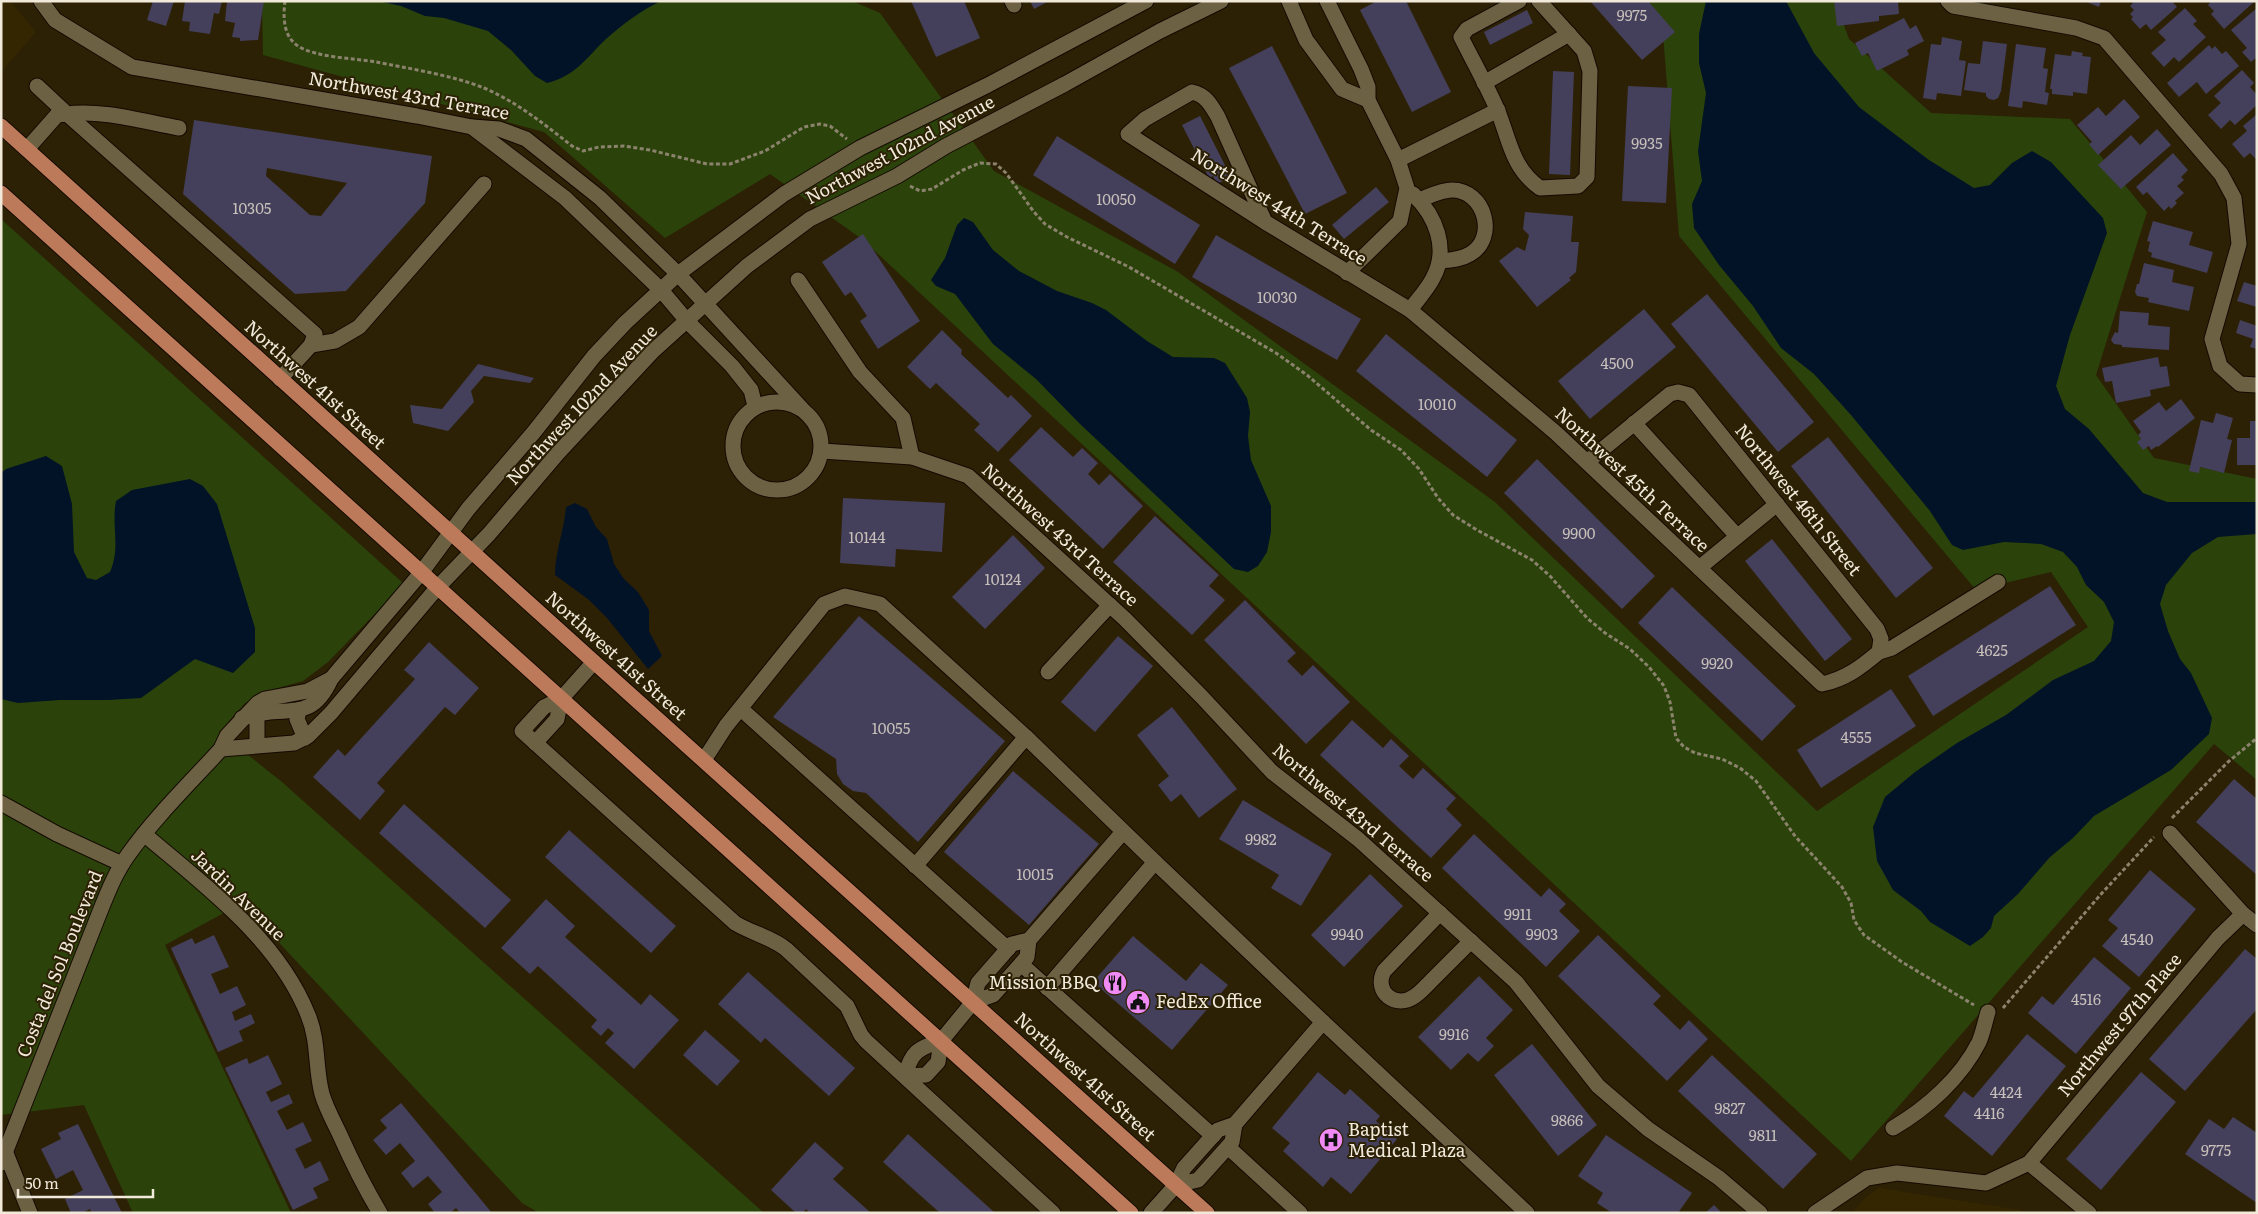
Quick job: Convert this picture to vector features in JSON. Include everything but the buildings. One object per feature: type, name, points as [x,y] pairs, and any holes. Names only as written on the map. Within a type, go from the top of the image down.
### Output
[{"type":"main road","name":"Northwest 41st Street","points":[[1,126],[1207,1213]]},
{"type":"main road","points":[[1,193],[1132,1213]]},
{"type":"street","name":"Northwest 43rd Terrace","points":[[41,1],[55,20],[132,66],[472,127],[499,129],[526,139],[600,198],[678,274],[803,410]]},
{"type":"street","name":"Northwest 102nd Avenue","points":[[242,718],[299,711],[308,708],[324,694],[331,679],[421,573],[451,531],[594,356],[625,323],[678,274],[784,194],[860,148],[988,85],[1146,1]]},
{"type":"street","name":"Northwest 102nd Avenue","points":[[305,738],[331,713],[437,588],[473,551],[558,453],[647,358],[748,266],[810,219],[897,176],[946,146],[1065,84],[1160,31],[1221,1]]},
{"type":"street","points":[[1289,1],[1306,40],[1342,89],[1368,100]]},
{"type":"street","points":[[1327,1],[1365,78],[1368,87],[1368,100],[1398,160],[1407,188],[1430,215],[1441,243],[1440,261],[1433,278],[1410,310]]},
{"type":"street","points":[[1519,1],[1467,29],[1461,37],[1498,110],[1517,164],[1526,178],[1540,188],[1578,186],[1587,177],[1590,71],[1584,51],[1539,1]]},
{"type":"street","points":[[1948,1],[1953,6],[2076,28],[2104,38],[2221,174],[2234,198],[2240,244],[2212,339],[2220,366],[2240,384],[2257,385]]},
{"type":"street","points":[[1484,82],[1569,34]]},
{"type":"street","points":[[37,86],[315,334],[311,345],[280,379]]},
{"type":"street","name":"Northwest 44th Terrace","points":[[1265,222],[1218,118],[1210,103],[1201,94],[1192,92],[1146,119],[1128,134],[1265,222],[1410,310]]},
{"type":"street","points":[[1398,160],[1498,110]]},
{"type":"street","points":[[27,149],[57,115],[79,112],[101,114],[179,128]]},
{"type":"street","points":[[472,127],[557,191],[661,290],[688,322],[735,370],[751,390],[756,406]]},
{"type":"street","points":[[557,191],[571,175]]},
{"type":"street","points":[[311,345],[335,341],[358,326],[484,184]]},
{"type":"street","points":[[1348,273],[1400,221],[1407,188]]},
{"type":"street","points":[[1419,200],[1442,191],[1454,190],[1466,193],[1476,200],[1483,210],[1486,222],[1485,234],[1480,245],[1472,253],[1461,258],[1440,261]]},
{"type":"street","points":[[798,280],[860,372],[903,418],[912,457]]},
{"type":"street","name":"Northwest 45th Terrace","points":[[1410,310],[1556,433],[1822,684],[1838,681],[1857,670],[1880,645]]},
{"type":"street","points":[[735,370],[752,353]]},
{"type":"street","name":"Northwest 46th Street","points":[[1634,423],[1670,394],[1678,392],[1689,395],[1852,596],[1877,629],[1880,645]]},
{"type":"street","points":[[771,402],[788,403],[803,410],[818,428],[822,451],[812,475],[790,490],[764,490],[742,475],[732,451],[737,425],[756,406],[771,402]]},
{"type":"street","points":[[1587,462],[1634,423],[1737,536]]},
{"type":"street","name":"Northwest 43rd Terrace","points":[[822,451],[912,457],[968,476],[1110,605],[1202,696],[1272,772],[1358,839],[1516,982],[1598,1086],[1648,1129],[1719,1178],[1760,1213]]},
{"type":"street","points":[[1699,568],[1777,504]]},
{"type":"street","points":[[1880,645],[1892,648],[1998,582]]},
{"type":"street","points":[[704,760],[741,709],[824,604],[845,596],[880,604],[1026,737],[1322,1022],[1527,1213]]},
{"type":"street","points":[[1048,672],[1110,605]]},
{"type":"street","points":[[594,662],[561,699],[544,707],[522,731],[735,923],[777,942],[839,997],[850,1011],[861,1035],[1053,1213]]},
{"type":"street","name":"Northwest 102nd Avenue","points":[[122,864],[144,834],[221,749],[226,736],[258,703],[265,699],[308,691],[331,679]]},
{"type":"street","points":[[535,743],[557,719],[561,699]]},
{"type":"street","points":[[741,709],[1008,949]]},
{"type":"street","points":[[221,749],[294,743],[305,738],[297,719],[299,711]]},
{"type":"street","points":[[257,715],[257,745]]},
{"type":"street","points":[[916,866],[1026,737]]},
{"type":"street","points":[[1,802],[57,834],[122,864]]},
{"type":"street","points":[[2166,828],[2243,914],[2257,925]]},
{"type":"street","points":[[973,1002],[993,995],[1021,964],[1027,957],[1029,940],[1123,832]]},
{"type":"street","name":"Jardin Avenue","points":[[144,834],[252,930],[297,992],[309,1017],[313,1031],[325,1103],[352,1162],[380,1213]]},
{"type":"street","points":[[1048,988],[1156,862]]},
{"type":"street","name":"Costa del Sol Boulevard","points":[[3,1157],[96,921],[122,864]]},
{"type":"street","points":[[1440,913],[1384,971],[1381,985],[1388,997],[1400,1002],[1416,996],[1471,941]]},
{"type":"street","name":"Northwest 97th Place","points":[[2029,1164],[2218,938],[2243,914]]},
{"type":"street","points":[[905,1076],[926,1075],[938,1062],[942,1041],[973,1002],[978,982],[1012,944],[1029,940]]},
{"type":"street","points":[[1021,964],[1213,1136]]},
{"type":"street","points":[[1893,1128],[1914,1115],[1938,1096],[1949,1083],[1979,1042],[1988,1012]]},
{"type":"street","points":[[1151,1213],[1176,1185],[1184,1168],[1218,1130],[1234,1124],[1322,1022]]},
{"type":"street","points":[[905,1076],[909,1060],[922,1047],[942,1041]]},
{"type":"street","points":[[1176,1185],[1198,1180],[1232,1142],[1234,1124]]},
{"type":"street","points":[[1228,1147],[1300,1213]]},
{"type":"street","points":[[3,1157],[30,1213]]},
{"type":"street","points":[[1815,1213],[1867,1178],[1897,1173],[1986,1183],[2029,1164],[2089,1213]]},
{"type":"path","points":[[285,1],[283,13],[286,31],[298,46],[313,52],[376,62],[482,87],[512,102],[572,146],[583,151],[599,147],[624,146],[650,150],[707,164],[730,164],[765,151],[804,127],[820,124],[830,126],[860,148]]},
{"type":"path","points":[[897,176],[908,185],[920,191],[932,189],[963,170],[980,163],[996,164],[1006,173],[1034,212],[1046,224],[1067,237],[1129,267],[1276,353],[1307,375],[1371,430],[1401,450],[1419,469],[1438,498],[1453,515],[1532,560],[1550,576],[1587,618],[1604,634],[1630,649],[1649,667],[1664,686],[1670,702],[1676,738],[1689,750],[1722,760],[1740,768],[1756,781],[1795,836],[1842,887],[1851,903],[1854,920],[1864,935],[1902,962],[1988,1012],[1999,1011],[2007,1004],[2102,893],[2228,762],[2257,738]]},
{"type":"shaded area","points":[[1,1],[10,1],[36,32],[1,72]]},
{"type":"shaded area","points":[[1879,1188],[2020,1210],[2027,1213],[1852,1213],[1865,1198]]},
{"type":"green space","points":[[262,1],[852,1],[880,13],[994,171],[1178,272],[1495,502],[1817,811],[2088,627],[2051,572],[1976,590],[1679,236],[1662,21],[1642,1],[1835,1],[1849,39],[1931,113],[2070,119],[2147,212],[2096,375],[2154,458],[2257,479],[2257,780],[2214,744],[1851,1161],[862,239],[770,174],[665,238],[544,132],[263,55]]},
{"type":"green space","points":[[1,219],[404,584],[328,662],[303,681],[271,690],[245,703],[219,732],[282,782],[764,1213],[539,1213],[522,1203],[242,903],[165,945],[291,1213],[133,1213],[84,1105],[1,1115]]},
{"type":"water","points":[[378,1],[661,1],[639,13],[619,28],[573,71],[566,76],[547,83],[535,76],[511,50],[488,31],[444,18],[425,16],[401,6]]},
{"type":"water","points":[[1706,1],[1786,1],[1814,53],[1859,107],[1929,160],[1974,188],[1990,185],[2012,163],[2032,151],[2051,162],[2103,218],[2107,233],[2070,335],[2056,386],[2065,409],[2089,429],[2143,493],[2167,502],[2257,502],[2257,534],[2218,537],[2192,553],[2166,585],[2160,604],[2168,631],[2180,659],[2191,673],[2212,718],[2209,734],[2171,770],[2094,816],[2073,838],[2050,857],[2018,894],[1994,916],[1991,928],[1983,937],[1970,946],[1930,922],[1921,911],[1893,890],[1877,861],[1873,827],[1885,797],[1915,772],[1957,743],[2006,715],[2053,680],[2094,661],[2111,641],[2114,622],[2104,602],[2086,585],[2077,567],[2063,552],[2041,544],[2004,542],[1963,550],[1952,545],[1930,511],[1851,415],[1814,374],[1781,348],[1753,306],[1719,265],[1694,228],[1692,204],[1702,181],[1698,151],[1706,93],[1699,63],[1699,34]]},
{"type":"water","points":[[964,218],[973,222],[993,250],[1019,271],[1057,291],[1106,310],[1147,341],[1173,357],[1214,358],[1225,363],[1247,398],[1250,412],[1248,436],[1251,460],[1271,506],[1271,532],[1267,552],[1258,566],[1248,572],[1234,569],[1079,423],[1036,379],[993,344],[955,294],[936,286],[931,280],[945,258],[957,225]]},
{"type":"water","points":[[46,456],[62,466],[72,504],[74,552],[87,578],[96,580],[110,572],[113,563],[115,554],[114,519],[116,501],[132,490],[190,479],[203,486],[217,504],[255,628],[255,652],[233,673],[195,659],[141,698],[18,703],[1,699],[1,473],[6,469]]},
{"type":"water","points":[[575,503],[587,509],[596,527],[607,539],[614,564],[624,579],[638,592],[649,610],[649,631],[662,656],[648,669],[607,618],[588,599],[555,575],[556,558],[566,507]]},
{"type":"place","name":"Mission BBQ","points":[[1115,983]]},
{"type":"place","name":"FedEx Office","points":[[1138,1002]]},
{"type":"place","name":"Baptist Medical Plaza","points":[[1331,1140]]}]
